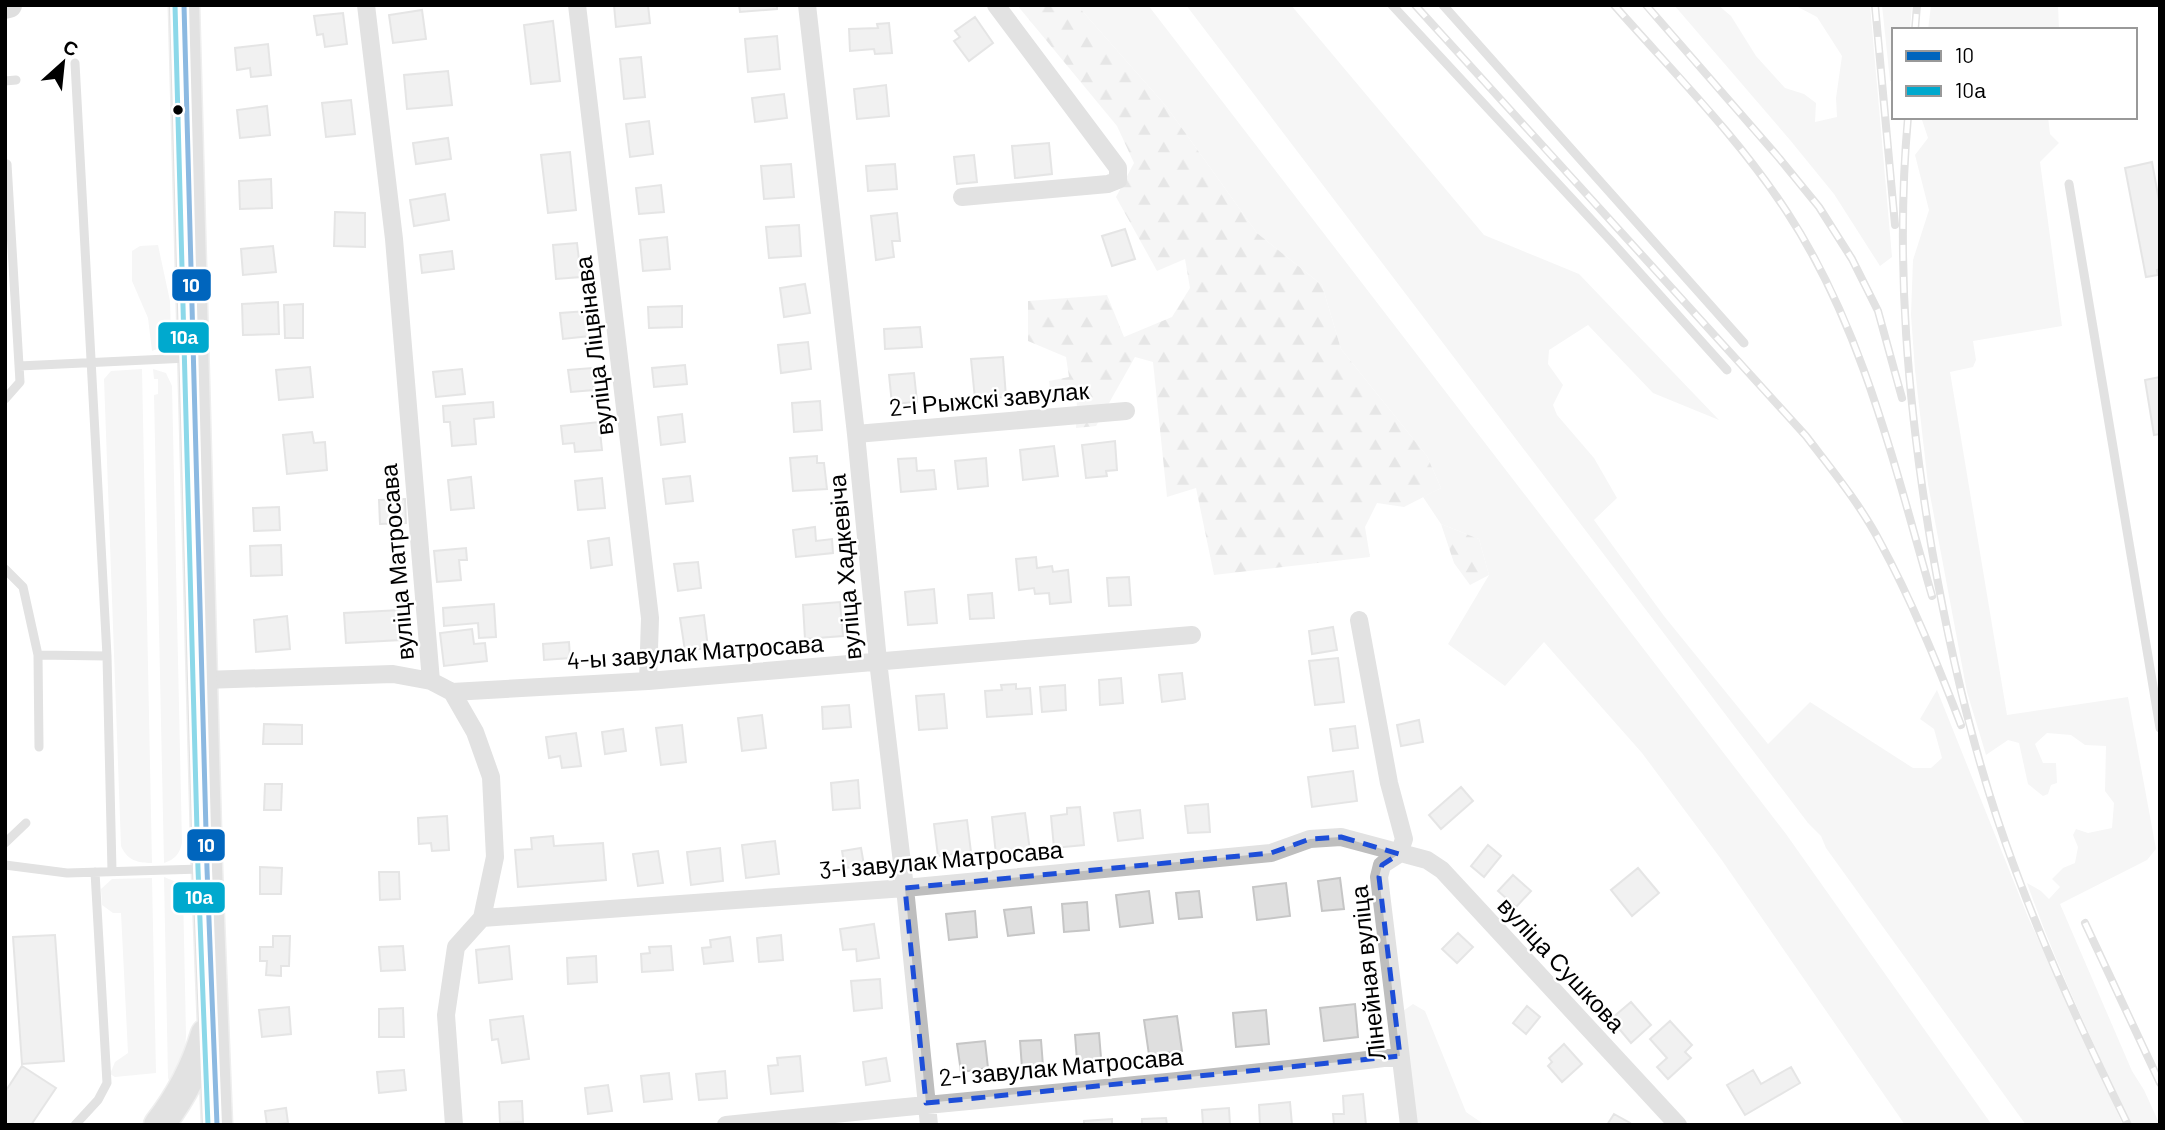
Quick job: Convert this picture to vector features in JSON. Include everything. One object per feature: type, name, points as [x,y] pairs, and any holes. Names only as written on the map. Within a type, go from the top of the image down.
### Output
[{"type":"main road","points":[[184,5],[211,1017],[217,1125]]},
{"type":"main road","points":[[159,1125],[184,1091],[200,1056],[211,1017]]},
{"type":"street","name":"вуліца Матросава","points":[[366,5],[394,239],[431,681],[452,692]]},
{"type":"street","name":"вуліца Ліцвінава","points":[[577,5],[650,618],[648,681]]},
{"type":"street","name":"вуліца Хадкевіча","points":[[807,5],[856,434],[929,1125]]},
{"type":"street","points":[[962,197],[1108,184],[1118,180],[1118,168],[996,5]]},
{"type":"street","name":"2-і Рыжскі завулак","points":[[856,434],[1126,411]]},
{"type":"street","points":[[1359,620],[1389,782],[1402,826],[1404,839],[1399,854]]},
{"type":"street","name":"4-ы завулак Матросава","points":[[452,692],[648,681],[1192,635]]},
{"type":"street","points":[[203,680],[393,674],[431,681]]},
{"type":"street","points":[[452,692],[475,732],[491,777],[495,857],[482,918],[456,947],[446,1015],[454,1125]]},
{"type":"street","name":"3-і завулак Матросава","points":[[482,918],[905,888],[1271,853],[1320,838],[1341,837],[1399,854]]},
{"type":"street","name":"Лінейная вуліца","points":[[1399,854],[1382,865],[1379,877],[1409,1125]]},
{"type":"street","name":"вуліца Сушкова","points":[[1399,854],[1427,860],[1443,870],[1678,1125]]},
{"type":"street","name":"2-і завулак Матросава","points":[[726,1125],[926,1103],[1282,1071],[1400,1056]]},
{"type":"lane","points":[[1392,5],[1727,370]]},
{"type":"lane","points":[[1443,5],[1744,343]]},
{"type":"lane","points":[[75,63],[107,656],[111,872]]},
{"type":"lane","points":[[5,81],[16,80]]},
{"type":"lane","points":[[5,399],[20,382],[7,164]]},
{"type":"lane","points":[[2069,184],[2160,728]]},
{"type":"lane","points":[[19,366],[194,358]]},
{"type":"lane","points":[[5,569],[23,587],[38,655],[39,747]]},
{"type":"lane","points":[[38,655],[107,656]]},
{"type":"lane","points":[[5,843],[26,823]]},
{"type":"lane","points":[[5,865],[67,873],[207,869]]},
{"type":"lane","points":[[75,1125],[98,1100],[107,1083],[94,872]]},
{"type":"highlighted area","points":[[1341,837],[1399,854],[1382,865],[1379,877],[1400,1056],[926,1103],[905,888],[1271,853],[1310,839]]},
{"type":"green space","points":[[1017,5],[1077,5],[1166,106],[1257,233],[1322,285],[1341,349],[1427,456],[1441,488],[1404,507],[1377,503],[1365,527],[1370,557],[1214,575],[1196,488],[1167,497],[1153,362],[1135,357],[1096,426],[1076,428],[1077,398],[1051,399],[1049,381],[1069,377],[1066,357],[1028,341],[1028,301],[1107,295],[1124,337],[1172,317],[1190,288],[1185,259],[1157,271],[1116,197],[1134,163],[1117,126]]},
{"type":"green space","points":[[1077,5],[1148,5],[1786,834],[1992,1125],[1905,1125],[1721,859],[1642,753],[1544,642],[1505,686],[1448,644],[1489,575],[1479,539],[1441,524],[1423,497],[1441,488],[1427,456],[1341,349],[1322,285],[1257,233],[1166,106]]},
{"type":"green space","points":[[1186,5],[1291,5],[1484,235],[1579,274],[1719,420],[1653,393],[1588,325],[1549,350],[1548,364],[1563,385],[1553,405],[1557,415],[1594,458],[1617,498],[1594,520],[1664,616],[1768,744],[1810,702],[1913,768],[1931,768],[1942,758],[1934,729],[1920,719],[1937,690],[2028,917],[2123,1125],[2026,1125],[1826,848],[1821,836],[1808,823]]},
{"type":"green space","points":[[1674,5],[1718,5],[1731,16],[1756,56],[1785,88],[1804,94],[1816,103],[1815,122],[1837,117],[1836,98],[1842,56],[1817,17],[1794,5],[1870,5],[1892,257],[1880,266],[1834,194]]},
{"type":"green space","points":[[1882,5],[1912,5],[1910,28],[1892,28],[1890,81]]},
{"type":"green space","points":[[1931,5],[2058,5],[2059,28],[1928,28]]},
{"type":"green space","points":[[1922,119],[2048,119],[2050,134],[2059,143],[2040,162],[2062,326],[1973,341],[1976,360],[1973,367],[1950,372],[2007,715],[2128,697],[2156,849],[2147,860],[2060,904],[2132,1071],[2160,1125],[2132,1125],[2063,975],[2027,883],[2049,899],[2060,887],[2052,879],[2063,868],[2075,863],[2078,847],[2073,835],[2076,829],[2088,833],[2112,828],[2114,803],[2105,791],[2106,746],[2085,745],[2071,735],[2047,733],[2035,744],[2043,763],[2056,763],[2057,783],[2051,785],[2048,794],[2043,796],[2028,784],[2019,743],[2008,740],[1986,755],[1967,692],[1928,484],[1911,315],[1913,260],[1929,210],[1915,155],[1928,138]]},
{"type":"green space","points":[[158,245],[170,301],[171,335],[160,348],[152,351],[148,318],[132,281],[132,251],[140,246]]},
{"type":"green space","points":[[142,369],[152,863],[133,860],[121,846],[104,379],[111,371]]},
{"type":"green space","points":[[153,369],[166,373],[172,386],[182,843],[176,856],[164,863],[154,395],[158,394],[158,379],[154,379]]},
{"type":"green space","points":[[1441,524],[1479,539],[1489,575],[1470,585],[1454,563]]},
{"type":"green space","points":[[164,877],[179,883],[183,891],[186,1035],[185,1052],[173,1089],[168,1078]]},
{"type":"green space","points":[[152,878],[156,1073],[115,1077],[110,1074],[115,1062],[128,1053],[121,913],[113,913],[102,905],[101,889],[112,879]]},
{"type":"green space","points":[[1413,1004],[1425,1011],[1466,1112],[1485,1125],[1415,1125],[1403,1011]]},
{"type":"building","points":[[614,5],[648,5],[650,23],[616,27]]},
{"type":"building","points":[[739,5],[777,5],[777,9],[740,12]]},
{"type":"building","points":[[422,10],[426,39],[393,43],[389,15]]},
{"type":"building","points":[[343,13],[347,44],[325,47],[323,34],[317,35],[314,16]]},
{"type":"building","points":[[975,17],[993,43],[969,61],[954,41],[960,37],[955,31]]},
{"type":"building","points":[[553,21],[560,81],[531,84],[524,25]]},
{"type":"building","points":[[889,23],[892,53],[875,54],[874,49],[850,51],[849,29],[878,28],[877,24]]},
{"type":"building","points":[[777,36],[780,69],[748,72],[745,39]]},
{"type":"building","points":[[268,44],[271,75],[251,77],[250,68],[237,70],[235,48]]},
{"type":"building","points":[[641,57],[645,97],[624,99],[620,59]]},
{"type":"building","points":[[448,71],[452,105],[407,109],[404,75]]},
{"type":"building","points":[[886,85],[889,116],[857,119],[854,89]]},
{"type":"building","points":[[784,94],[787,118],[755,122],[752,98]]},
{"type":"building","points":[[351,100],[355,134],[326,137],[322,103]]},
{"type":"building","points":[[267,106],[270,135],[240,138],[237,110]]},
{"type":"building","points":[[649,121],[653,154],[630,157],[626,124]]},
{"type":"building","points":[[448,138],[451,159],[416,164],[413,143]]},
{"type":"building","points":[[1049,143],[1052,174],[1015,178],[1012,146]]},
{"type":"building","points":[[570,152],[576,210],[548,213],[541,155]]},
{"type":"building","points":[[974,155],[977,182],[957,184],[954,157]]},
{"type":"building","points":[[2152,162],[2160,206],[2160,269],[2157,270],[2158,275],[2146,277],[2125,168]]},
{"type":"building","points":[[791,164],[794,197],[764,199],[761,166]]},
{"type":"building","points":[[895,164],[897,189],[868,191],[866,166]]},
{"type":"building","points":[[271,179],[272,208],[240,209],[239,181]]},
{"type":"building","points":[[661,185],[664,212],[639,214],[636,188]]},
{"type":"building","points":[[445,194],[449,220],[414,226],[410,200]]},
{"type":"building","points":[[335,212],[365,213],[365,247],[334,246]]},
{"type":"building","points":[[897,213],[900,241],[892,241],[894,257],[876,260],[871,216]]},
{"type":"building","points":[[799,225],[801,256],[769,258],[766,227]]},
{"type":"building","points":[[1125,229],[1135,259],[1112,266],[1102,236]]},
{"type":"building","points":[[667,237],[670,269],[643,271],[640,240]]},
{"type":"building","points":[[577,243],[581,277],[556,279],[553,245]]},
{"type":"building","points":[[273,246],[276,272],[243,275],[241,249]]},
{"type":"building","points":[[452,251],[454,269],[422,273],[420,255]]},
{"type":"building","points":[[805,284],[810,313],[784,317],[780,288]]},
{"type":"building","points":[[278,302],[279,334],[243,335],[242,304]]},
{"type":"building","points":[[303,304],[303,338],[285,338],[284,305]]},
{"type":"building","points":[[682,306],[682,327],[649,328],[648,307]]},
{"type":"building","points":[[587,311],[590,336],[563,339],[560,313]]},
{"type":"building","points":[[920,327],[922,347],[885,349],[884,329]]},
{"type":"building","points":[[808,342],[811,369],[781,373],[778,345]]},
{"type":"building","points":[[1003,357],[1006,397],[975,399],[971,359]]},
{"type":"building","points":[[685,365],[687,384],[654,387],[652,368]]},
{"type":"building","points":[[310,367],[313,397],[279,400],[276,370]]},
{"type":"building","points":[[592,368],[594,390],[571,392],[568,370]]},
{"type":"building","points":[[462,369],[465,394],[436,397],[433,372]]},
{"type":"building","points":[[914,373],[917,402],[892,404],[889,375]]},
{"type":"building","points":[[2160,377],[2160,434],[2154,435],[2145,380]]},
{"type":"building","points":[[820,401],[822,430],[794,432],[792,403]]},
{"type":"building","points":[[493,402],[494,417],[474,419],[476,444],[452,446],[450,422],[444,422],[443,406]]},
{"type":"building","points":[[682,414],[685,442],[661,445],[658,417]]},
{"type":"building","points":[[599,422],[602,450],[575,452],[574,443],[563,444],[561,426]]},
{"type":"building","points":[[312,432],[314,443],[325,442],[327,470],[287,474],[283,435]]},
{"type":"building","points":[[1115,441],[1117,470],[1106,471],[1107,476],[1086,478],[1082,445]]},
{"type":"building","points":[[1054,446],[1058,476],[1023,480],[1020,450]]},
{"type":"building","points":[[817,456],[817,463],[824,463],[827,489],[793,491],[790,458]]},
{"type":"building","points":[[916,458],[917,471],[934,470],[936,489],[901,492],[898,459]]},
{"type":"building","points":[[986,458],[988,486],[958,489],[955,461]]},
{"type":"building","points":[[690,476],[693,501],[666,504],[663,479]]},
{"type":"building","points":[[471,477],[474,508],[451,510],[448,480]]},
{"type":"building","points":[[602,478],[605,508],[578,510],[575,481]]},
{"type":"building","points":[[405,499],[406,523],[380,524],[379,500]]},
{"type":"building","points":[[279,507],[280,530],[254,531],[253,508]]},
{"type":"building","points":[[815,527],[816,541],[832,539],[833,553],[796,557],[793,530]]},
{"type":"building","points":[[609,538],[612,565],[591,568],[588,541]]},
{"type":"building","points":[[281,545],[282,575],[251,576],[250,546]]},
{"type":"building","points":[[466,548],[467,560],[459,560],[461,580],[437,582],[434,551]]},
{"type":"building","points":[[1036,557],[1037,568],[1052,566],[1053,572],[1068,570],[1071,602],[1050,604],[1049,593],[1035,594],[1034,588],[1019,590],[1016,559]]},
{"type":"building","points":[[698,562],[701,588],[678,591],[674,564]]},
{"type":"building","points":[[1129,577],[1131,605],[1109,606],[1107,578]]},
{"type":"building","points":[[934,589],[937,623],[908,625],[905,592]]},
{"type":"building","points":[[992,593],[994,618],[970,619],[968,595]]},
{"type":"building","points":[[840,602],[843,636],[805,639],[803,605]]},
{"type":"building","points":[[494,604],[496,637],[479,638],[478,623],[444,626],[443,608]]},
{"type":"building","points":[[400,610],[402,640],[346,643],[344,613]]},
{"type":"building","points":[[704,615],[708,648],[685,651],[680,618]]},
{"type":"building","points":[[287,616],[290,649],[256,652],[254,620]]},
{"type":"building","points":[[1333,627],[1337,650],[1312,654],[1309,631]]},
{"type":"building","points":[[472,629],[474,644],[485,643],[487,661],[444,666],[440,633]]},
{"type":"building","points":[[569,642],[570,658],[544,660],[543,644]]},
{"type":"building","points":[[1338,658],[1344,702],[1315,705],[1309,661]]},
{"type":"building","points":[[1182,673],[1185,699],[1162,702],[1159,675]]},
{"type":"building","points":[[1121,678],[1123,703],[1100,705],[1099,680]]},
{"type":"building","points":[[1016,684],[1016,689],[1030,688],[1032,714],[987,717],[985,691],[1002,690],[1001,685]]},
{"type":"building","points":[[1065,685],[1066,710],[1042,712],[1040,687]]},
{"type":"building","points":[[944,694],[947,728],[919,730],[916,696]]},
{"type":"building","points":[[849,705],[851,727],[823,729],[822,707]]},
{"type":"building","points":[[762,715],[766,748],[742,751],[738,718]]},
{"type":"building","points":[[1419,720],[1423,742],[1401,746],[1397,725]]},
{"type":"building","points":[[264,724],[302,725],[302,744],[263,744]]},
{"type":"building","points":[[682,725],[686,762],[661,765],[656,728]]},
{"type":"building","points":[[1355,726],[1358,748],[1333,751],[1330,729]]},
{"type":"building","points":[[623,729],[626,751],[605,754],[602,732]]},
{"type":"building","points":[[576,733],[581,766],[562,768],[560,756],[549,758],[546,737]]},
{"type":"building","points":[[1353,771],[1357,801],[1312,807],[1308,777]]},
{"type":"building","points":[[858,780],[860,808],[833,810],[831,783]]},
{"type":"building","points":[[265,784],[282,784],[281,810],[264,810]]},
{"type":"building","points":[[1461,787],[1473,801],[1441,829],[1429,815]]},
{"type":"building","points":[[1208,804],[1210,832],[1188,833],[1185,806]]},
{"type":"building","points":[[1080,807],[1084,845],[1054,848],[1051,816],[1067,814],[1067,808]]},
{"type":"building","points":[[1140,810],[1143,838],[1118,841],[1114,813]]},
{"type":"building","points":[[1025,813],[1030,851],[996,855],[992,817]]},
{"type":"building","points":[[447,816],[449,850],[432,851],[431,843],[419,844],[418,818]]},
{"type":"building","points":[[967,820],[971,852],[938,856],[934,824]]},
{"type":"building","points":[[553,836],[554,846],[603,843],[606,880],[518,887],[515,850],[532,849],[531,838]]},
{"type":"building","points":[[775,841],[779,874],[746,878],[742,845]]},
{"type":"building","points":[[1488,845],[1501,856],[1484,877],[1471,866]]},
{"type":"building","points":[[720,848],[723,881],[691,885],[687,852]]},
{"type":"building","points":[[861,848],[864,865],[845,868],[842,851]]},
{"type":"building","points":[[658,851],[663,883],[638,886],[633,854]]},
{"type":"building","points":[[260,867],[282,868],[281,894],[260,894]]},
{"type":"building","points":[[1638,868],[1659,893],[1632,916],[1611,890]]},
{"type":"building","points":[[379,872],[399,872],[400,899],[380,900]]},
{"type":"building","points":[[1513,875],[1531,891],[1516,907],[1498,891]]},
{"type":"building","points":[[1340,878],[1344,909],[1322,911],[1318,881]]},
{"type":"building","points":[[1286,883],[1290,916],[1257,920],[1253,887]]},
{"type":"building","points":[[1149,891],[1153,923],[1120,927],[1116,895]]},
{"type":"building","points":[[1199,891],[1202,917],[1179,919],[1176,893]]},
{"type":"building","points":[[1087,902],[1089,930],[1064,932],[1062,904]]},
{"type":"building","points":[[1031,907],[1034,933],[1008,936],[1004,910]]},
{"type":"building","points":[[975,911],[977,937],[949,940],[946,914]]},
{"type":"building","points":[[874,924],[879,958],[857,961],[856,949],[843,950],[840,929]]},
{"type":"building","points":[[1458,933],[1473,947],[1457,963],[1442,949]]},
{"type":"building","points":[[55,935],[64,1061],[22,1064],[13,937]]},
{"type":"building","points":[[781,935],[783,960],[759,962],[757,938]]},
{"type":"building","points":[[273,936],[290,936],[289,966],[281,966],[281,976],[266,975],[267,961],[260,961],[260,947],[273,947]]},
{"type":"building","points":[[730,937],[733,961],[704,964],[702,948],[711,947],[710,940]]},
{"type":"building","points":[[403,946],[405,970],[381,971],[379,947]]},
{"type":"building","points":[[509,946],[512,979],[479,983],[476,950]]},
{"type":"building","points":[[671,946],[673,970],[642,972],[641,954],[650,953],[649,947]]},
{"type":"building","points":[[596,956],[597,982],[568,984],[567,958]]},
{"type":"building","points":[[880,979],[882,1008],[854,1011],[851,981]]},
{"type":"building","points":[[1631,1002],[1651,1025],[1631,1043],[1611,1019]]},
{"type":"building","points":[[1355,1004],[1358,1037],[1324,1041],[1320,1008]]},
{"type":"building","points":[[1527,1006],[1540,1017],[1526,1034],[1513,1023]]},
{"type":"building","points":[[289,1007],[291,1034],[262,1037],[259,1010]]},
{"type":"building","points":[[403,1008],[404,1037],[379,1037],[379,1009]]},
{"type":"building","points":[[1266,1010],[1269,1044],[1236,1047],[1233,1013]]},
{"type":"building","points":[[523,1016],[529,1059],[502,1063],[498,1039],[492,1040],[490,1020]]},
{"type":"building","points":[[1177,1016],[1182,1051],[1149,1055],[1144,1020]]},
{"type":"building","points":[[1670,1021],[1692,1045],[1685,1052],[1691,1058],[1668,1079],[1657,1067],[1667,1058],[1650,1039]]},
{"type":"building","points":[[1099,1033],[1101,1058],[1077,1061],[1075,1035]]},
{"type":"building","points":[[1041,1040],[1043,1066],[1022,1068],[1020,1041]]},
{"type":"building","points":[[985,1041],[988,1068],[961,1072],[957,1044]]},
{"type":"building","points":[[1564,1044],[1582,1064],[1562,1082],[1548,1066],[1552,1062],[1549,1058]]},
{"type":"building","points":[[800,1056],[803,1091],[771,1094],[768,1066],[778,1065],[777,1058]]},
{"type":"building","points":[[886,1058],[890,1081],[866,1085],[863,1062]]},
{"type":"building","points":[[22,1066],[56,1088],[31,1125],[5,1125],[5,1092]]},
{"type":"building","points":[[1791,1067],[1800,1083],[1745,1115],[1727,1085],[1753,1070],[1761,1084]]},
{"type":"building","points":[[404,1070],[406,1090],[379,1093],[377,1072]]},
{"type":"building","points":[[725,1071],[727,1098],[699,1100],[696,1074]]},
{"type":"building","points":[[669,1073],[672,1099],[644,1102],[641,1076]]},
{"type":"building","points":[[608,1085],[612,1111],[588,1114],[585,1088]]},
{"type":"building","points":[[1363,1094],[1366,1125],[1334,1125],[1333,1114],[1344,1114],[1343,1096]]},
{"type":"building","points":[[522,1101],[523,1122],[500,1123],[499,1102]]},
{"type":"building","points":[[1290,1102],[1292,1125],[1260,1125],[1259,1105]]},
{"type":"building","points":[[286,1108],[288,1123],[267,1125],[265,1111]]},
{"type":"building","points":[[1229,1108],[1230,1125],[1203,1125],[1202,1110]]},
{"type":"building","points":[[1614,1114],[1630,1123],[1629,1125],[1607,1125]]},
{"type":"building","points":[[1166,1118],[1167,1125],[1142,1125],[1142,1119]]},
{"type":"building","points":[[1112,1119],[1112,1125],[1084,1125],[1084,1121]]},
{"type":"railway","points":[[1415,5],[1806,436],[1836,474],[1864,514],[1892,564],[1924,632],[1961,725]]},
{"type":"railway","points":[[1614,5],[1748,157],[1787,212],[1813,256],[1836,303],[1874,398],[1932,596]]},
{"type":"railway","points":[[1646,5],[1819,207],[1852,259],[1878,311],[1902,398]]},
{"type":"railway","points":[[1875,5],[1895,225]]},
{"type":"railway","points":[[1915,28],[1917,5]]},
{"type":"railway","points":[[1908,119],[1903,226],[1910,388],[1932,550],[1952,652],[1977,752],[2025,896],[2057,973],[2128,1125]]},
{"type":"railway","points":[[2085,923],[2160,1083]]},
{"type":"transit line","name":"10а","points":[[175,5],[198,869],[208,1125]]},
{"type":"transit line","name":"10","points":[[184,5],[207,869],[217,1125]]}]
